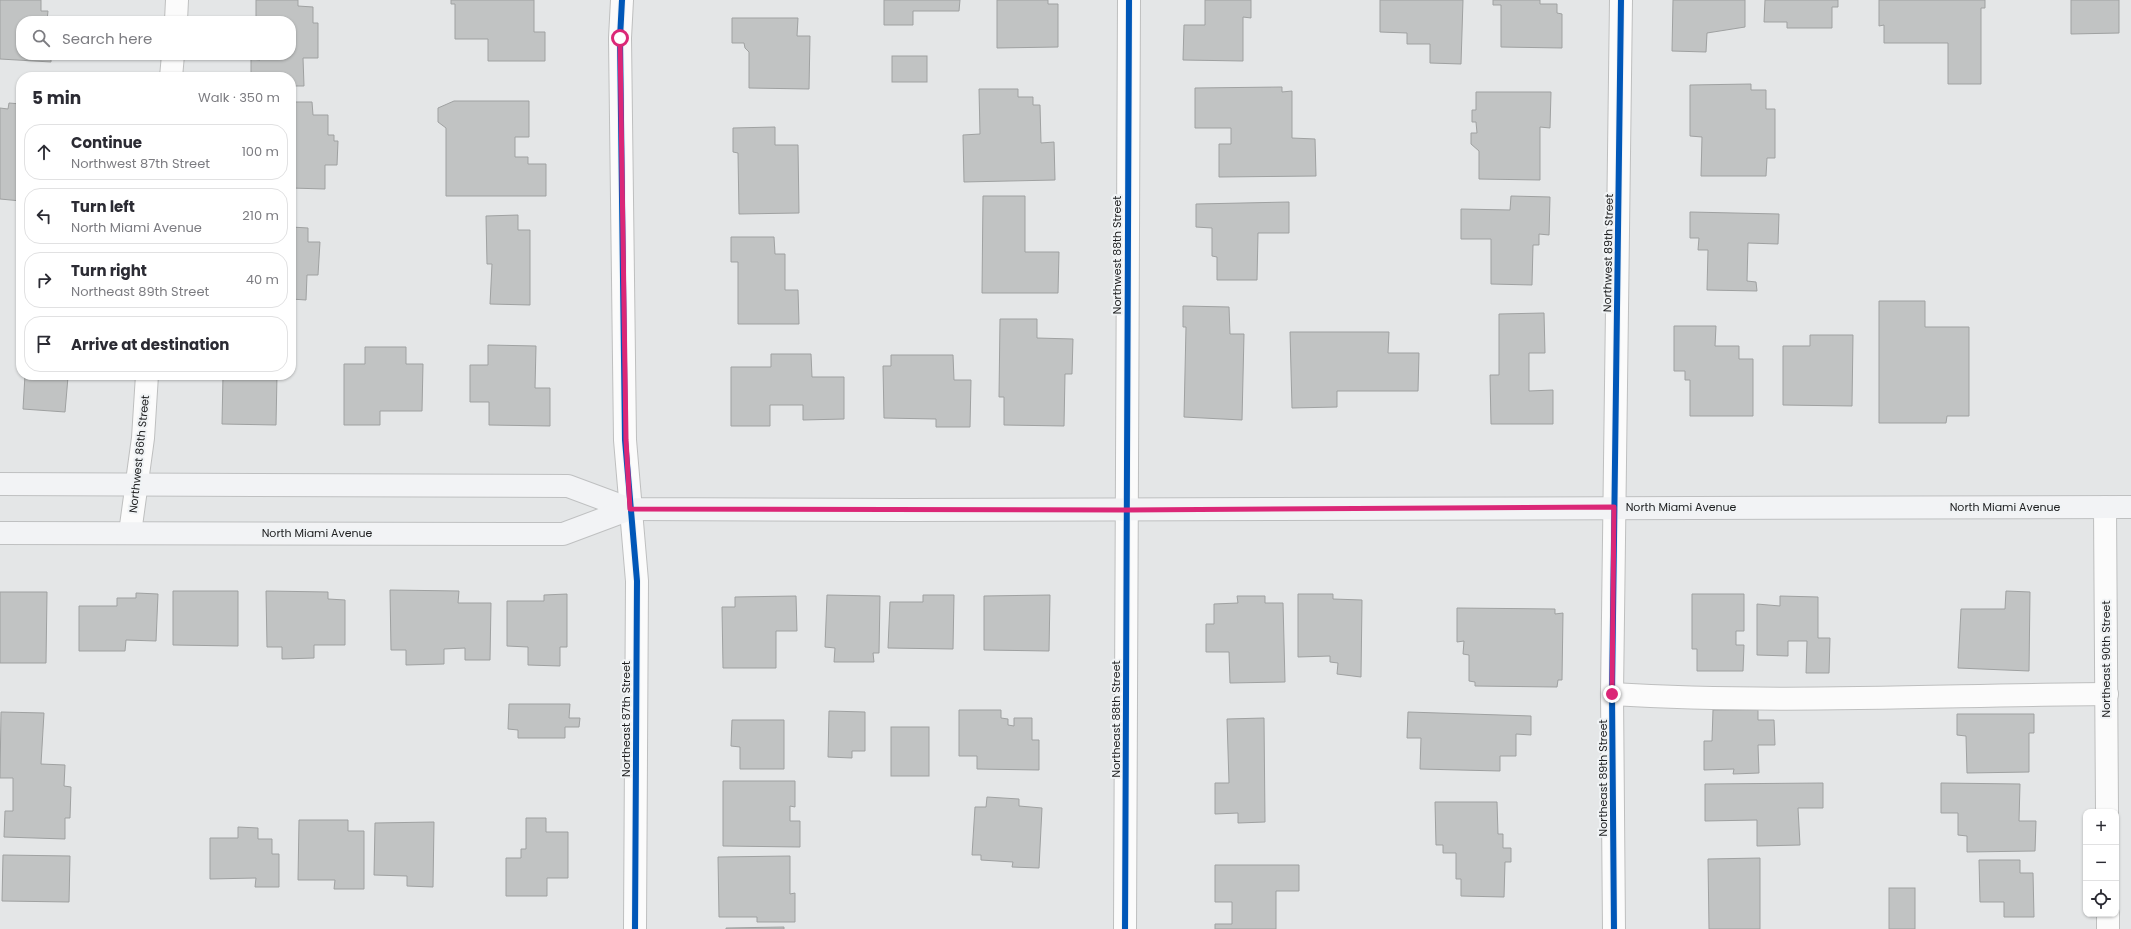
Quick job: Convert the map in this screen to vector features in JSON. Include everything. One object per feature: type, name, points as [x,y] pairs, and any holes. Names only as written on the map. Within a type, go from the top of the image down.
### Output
[{"type":"main road","name":"North Miami Avenue","points":[[0,484],[568,486],[630,509],[1127,510],[2131,506]]},
{"type":"main road","name":"North Miami Avenue","points":[[0,533],[563,534],[630,509]]},
{"type":"street","points":[[176,16],[177,0]]},
{"type":"street","name":"Northeast 87th Street","points":[[622,0],[620,38],[626,440],[630,509],[637,580],[635,929]]},
{"type":"street","name":"Northwest 88th Street","points":[[1127,510],[1128,0]]},
{"type":"street","name":"Northwest 89th Street","points":[[1614,507],[1621,0]]},
{"type":"street","points":[[171,72],[173,60]]},
{"type":"street","name":"Northwest 86th Street","points":[[130,533],[143,438],[147,380]]},
{"type":"street","name":"Northeast 89th Street","points":[[1614,507],[1612,694],[1614,929]]},
{"type":"street","name":"Northeast 90th Street","points":[[2105,507],[2108,809]]},
{"type":"street","name":"Northeast 88th Street","points":[[1125,929],[1127,510]]},
{"type":"street","points":[[1612,694],[1672,698],[1832,699],[2107,694]]},
{"type":"street","points":[[2108,917],[2108,929]]},
{"type":"building","points":[[0,0],[41,0],[41,11],[48,11],[48,16],[16,16],[16,60],[0,59]]},
{"type":"building","points":[[256,0],[298,0],[298,6],[313,7],[313,23],[318,23],[318,58],[303,58],[304,86],[296,86],[296,72],[251,72],[251,60],[296,60],[296,16],[256,16]]},
{"type":"building","points":[[451,0],[534,0],[534,32],[545,32],[545,61],[488,61],[488,39],[455,39],[455,4],[451,4]]},
{"type":"building","points":[[884,0],[960,0],[959,11],[913,11],[913,25],[884,25]]},
{"type":"building","points":[[997,0],[1048,0],[1048,4],[1058,4],[1058,47],[997,48]]},
{"type":"building","points":[[1205,0],[1251,0],[1251,18],[1243,17],[1243,61],[1183,60],[1184,25],[1205,25]]},
{"type":"building","points":[[1380,0],[1463,0],[1461,64],[1430,63],[1430,44],[1407,44],[1407,33],[1380,32]]},
{"type":"building","points":[[1493,0],[1540,0],[1540,4],[1557,4],[1557,13],[1562,14],[1562,48],[1501,47],[1501,5],[1493,5]]},
{"type":"building","points":[[1673,0],[1745,0],[1745,27],[1707,33],[1706,52],[1672,51]]},
{"type":"building","points":[[1765,0],[1838,0],[1838,7],[1832,7],[1832,28],[1787,28],[1787,22],[1764,22]]},
{"type":"building","points":[[1879,0],[1985,0],[1985,8],[1981,8],[1981,84],[1948,84],[1948,43],[1884,43],[1884,25],[1879,26]]},
{"type":"building","points":[[2071,0],[2119,0],[2119,33],[2071,34]]},
{"type":"building","points":[[732,18],[798,18],[797,36],[810,36],[809,89],[749,88],[749,52],[745,48],[744,43],[732,43]]},
{"type":"building","points":[[892,56],[927,56],[927,82],[892,82]]},
{"type":"building","points":[[17,60],[51,60],[51,62]]},
{"type":"building","points":[[1751,84],[1751,90],[1766,90],[1766,109],[1775,109],[1775,158],[1767,158],[1766,176],[1701,176],[1702,137],[1690,136],[1690,85]]},
{"type":"building","points":[[1282,87],[1282,92],[1292,91],[1292,138],[1315,139],[1316,176],[1219,177],[1219,144],[1231,144],[1231,128],[1195,128],[1195,88]]},
{"type":"building","points":[[979,89],[1018,89],[1018,97],[1033,97],[1033,105],[1040,105],[1041,143],[1054,142],[1055,180],[964,182],[963,135],[980,134]]},
{"type":"building","points":[[1476,92],[1551,92],[1550,128],[1540,127],[1540,180],[1479,179],[1479,151],[1471,144],[1471,133],[1477,133],[1476,122],[1472,122],[1472,110],[1476,110]]},
{"type":"building","points":[[454,101],[529,101],[529,137],[515,137],[515,157],[528,157],[528,164],[546,164],[546,196],[446,196],[446,128],[438,122],[438,108]]},
{"type":"building","points":[[296,102],[312,102],[313,115],[328,115],[328,135],[334,135],[334,141],[338,141],[337,165],[325,165],[325,189],[296,188]]},
{"type":"building","points":[[9,103],[16,104],[16,201],[0,199],[0,108],[8,109]]},
{"type":"building","points":[[775,127],[775,145],[798,145],[799,213],[739,214],[738,153],[733,152],[733,128]]},
{"type":"building","points":[[983,196],[1025,196],[1025,252],[1059,252],[1058,293],[982,293]]},
{"type":"building","points":[[1511,196],[1550,197],[1549,235],[1539,234],[1539,245],[1533,245],[1532,285],[1491,284],[1491,239],[1461,239],[1461,209],[1510,210]]},
{"type":"building","points":[[1289,202],[1289,233],[1258,233],[1257,280],[1217,280],[1217,257],[1212,256],[1212,228],[1196,227],[1196,204]]},
{"type":"building","points":[[1690,212],[1779,214],[1778,244],[1748,243],[1747,281],[1756,282],[1757,291],[1707,290],[1708,250],[1698,250],[1699,238],[1690,238]]},
{"type":"building","points":[[518,215],[518,230],[530,230],[530,305],[490,304],[492,264],[487,264],[486,216]]},
{"type":"building","points":[[296,227],[308,228],[308,242],[320,242],[318,275],[307,275],[306,300],[296,299]]},
{"type":"building","points":[[731,237],[774,237],[775,254],[785,254],[785,290],[798,290],[799,324],[738,324],[738,262],[731,262]]},
{"type":"building","points":[[1879,301],[1925,301],[1925,327],[1969,327],[1969,416],[1947,416],[1946,423],[1879,423]]},
{"type":"building","points":[[1183,306],[1229,307],[1230,334],[1244,334],[1242,420],[1184,417],[1186,327],[1183,327]]},
{"type":"building","points":[[1544,313],[1545,353],[1529,353],[1529,391],[1553,390],[1553,424],[1491,424],[1490,375],[1499,375],[1499,314]]},
{"type":"building","points":[[1000,319],[1037,319],[1037,338],[1073,339],[1072,374],[1065,374],[1064,426],[1004,425],[1004,397],[999,397]]},
{"type":"building","points":[[1674,326],[1716,326],[1715,346],[1739,346],[1739,359],[1753,359],[1753,416],[1690,416],[1690,380],[1685,380],[1685,371],[1674,371]]},
{"type":"building","points":[[1290,332],[1389,332],[1388,353],[1419,353],[1418,391],[1337,391],[1337,407],[1292,408]]},
{"type":"building","points":[[1810,335],[1853,335],[1852,406],[1783,405],[1783,346],[1810,346]]},
{"type":"building","points":[[488,345],[536,346],[535,388],[550,388],[550,426],[489,425],[489,402],[470,402],[470,365],[488,365]]},
{"type":"building","points":[[365,347],[406,347],[406,364],[423,364],[422,411],[380,411],[380,425],[344,425],[344,364],[365,364]]},
{"type":"building","points":[[771,354],[811,354],[812,377],[844,377],[844,419],[803,420],[803,405],[770,405],[770,426],[731,426],[731,367],[771,367]]},
{"type":"building","points":[[891,355],[953,355],[954,380],[971,380],[970,427],[936,427],[936,419],[884,418],[883,366],[891,366]]},
{"type":"building","points":[[25,380],[68,380],[65,412],[23,409]]},
{"type":"building","points":[[223,380],[277,380],[276,425],[222,424]]},
{"type":"building","points":[[390,590],[459,591],[458,603],[491,603],[490,660],[465,660],[465,648],[444,649],[444,664],[406,665],[406,650],[391,650]]},
{"type":"building","points":[[173,591],[238,591],[238,646],[173,645]]},
{"type":"building","points":[[266,591],[328,592],[328,599],[345,600],[345,645],[314,645],[314,658],[282,659],[282,647],[267,647]]},
{"type":"building","points":[[2006,591],[2030,592],[2029,671],[1958,668],[1961,609],[2005,609]]},
{"type":"building","points":[[0,592],[47,592],[46,663],[0,663]]},
{"type":"building","points":[[136,593],[158,594],[156,641],[126,640],[125,651],[79,651],[79,606],[117,606],[117,598],[136,598]]},
{"type":"building","points":[[567,594],[567,647],[560,647],[560,666],[528,665],[528,647],[507,646],[507,601],[544,601],[544,595]]},
{"type":"building","points":[[1298,594],[1333,594],[1333,599],[1362,600],[1361,677],[1337,674],[1338,663],[1330,662],[1330,656],[1298,657]]},
{"type":"building","points":[[1692,594],[1744,594],[1744,631],[1736,631],[1736,645],[1744,645],[1743,671],[1697,671],[1697,649],[1692,649]]},
{"type":"building","points":[[827,595],[880,596],[879,653],[873,653],[874,662],[834,662],[835,648],[825,647]]},
{"type":"building","points":[[923,595],[954,595],[953,649],[888,648],[890,602],[923,602]]},
{"type":"building","points":[[1050,595],[1049,651],[984,650],[984,596]]},
{"type":"building","points":[[796,596],[797,631],[776,631],[776,668],[723,668],[722,607],[735,607],[735,597]]},
{"type":"building","points":[[1237,596],[1265,596],[1265,603],[1283,603],[1285,682],[1230,683],[1229,652],[1206,652],[1206,624],[1214,624],[1214,604],[1238,603]]},
{"type":"building","points":[[1780,596],[1818,597],[1818,638],[1830,638],[1829,673],[1806,673],[1807,641],[1788,641],[1788,656],[1757,655],[1757,604],[1780,606]]},
{"type":"building","points":[[1457,608],[1555,609],[1555,614],[1563,613],[1562,680],[1558,680],[1557,687],[1475,686],[1475,682],[1469,681],[1469,655],[1463,654],[1464,641],[1457,642]]},
{"type":"building","points":[[509,704],[570,704],[569,718],[580,718],[579,727],[565,727],[565,738],[518,738],[518,730],[508,729]]},
{"type":"building","points":[[959,710],[1001,710],[1001,718],[1008,719],[1008,725],[1014,726],[1014,718],[1032,718],[1032,740],[1039,740],[1039,770],[977,769],[977,756],[959,756]]},
{"type":"building","points":[[1713,710],[1758,710],[1758,720],[1774,720],[1775,745],[1758,745],[1759,773],[1733,774],[1734,769],[1704,770],[1704,741],[1712,741]]},
{"type":"building","points":[[829,711],[865,712],[865,751],[852,751],[852,758],[828,757]]},
{"type":"building","points":[[1,712],[44,713],[41,764],[65,765],[64,786],[71,787],[70,818],[65,818],[65,839],[4,837],[5,811],[13,811],[13,778],[0,778]]},
{"type":"building","points":[[1408,712],[1531,716],[1531,735],[1516,734],[1516,756],[1500,756],[1500,771],[1420,769],[1421,738],[1407,738]]},
{"type":"building","points":[[1957,714],[2034,714],[2034,733],[2029,733],[2029,772],[1967,773],[1966,736],[1957,735]]},
{"type":"building","points":[[1264,718],[1265,822],[1238,823],[1238,813],[1215,814],[1215,783],[1229,783],[1227,719]]},
{"type":"building","points":[[732,720],[784,720],[784,769],[740,769],[740,747],[731,746]]},
{"type":"building","points":[[891,727],[929,727],[929,776],[891,776]]},
{"type":"building","points":[[723,781],[795,781],[795,807],[790,806],[790,821],[800,821],[800,847],[723,846]]},
{"type":"building","points":[[1823,783],[1823,808],[1798,808],[1800,845],[1757,846],[1757,820],[1705,821],[1705,784]]},
{"type":"building","points":[[1941,783],[2020,784],[2019,821],[2036,821],[2035,851],[1967,852],[1967,836],[1958,835],[1958,813],[1941,813]]},
{"type":"building","points":[[987,797],[1019,799],[1019,806],[1042,808],[1039,868],[1012,867],[1013,862],[981,860],[981,855],[972,855],[975,807],[986,807]]},
{"type":"building","points":[[1435,802],[1497,802],[1498,834],[1503,834],[1503,848],[1511,848],[1511,862],[1505,862],[1504,897],[1461,896],[1461,879],[1456,879],[1456,853],[1443,853],[1443,845],[1436,845]]},
{"type":"building","points":[[526,818],[546,818],[546,832],[568,832],[568,878],[547,878],[547,896],[506,896],[506,858],[521,858],[521,849],[526,849]]},
{"type":"building","points":[[299,820],[348,820],[348,831],[364,831],[364,889],[334,889],[335,880],[298,880]]},
{"type":"building","points":[[434,822],[433,887],[407,886],[407,876],[374,875],[375,823]]},
{"type":"building","points":[[238,827],[258,828],[258,839],[272,839],[272,854],[279,854],[279,887],[255,887],[256,878],[210,879],[210,838],[238,838]]},
{"type":"building","points":[[3,855],[70,856],[69,902],[2,901]]},
{"type":"building","points":[[790,856],[790,894],[795,893],[795,922],[757,922],[757,917],[719,917],[718,857]]},
{"type":"building","points":[[1760,858],[1760,929],[1709,929],[1708,859]]},
{"type":"building","points":[[1979,860],[2020,860],[2020,873],[2033,873],[2034,917],[2004,917],[2004,902],[1980,902]]},
{"type":"building","points":[[1215,865],[1299,865],[1299,891],[1276,891],[1276,929],[1215,929],[1215,924],[1232,924],[1232,902],[1215,902]]},
{"type":"building","points":[[1889,888],[1915,888],[1915,929],[1889,929]]},
{"type":"building","points":[[784,927],[784,929],[726,929],[726,928]]},
{"type":"cycle path","points":[[622,0],[620,38],[625,440],[637,581],[635,929]]},
{"type":"cycle path","points":[[1125,929],[1129,0]]},
{"type":"cycle path","points":[[1614,929],[1612,694],[1621,0]]},
{"type":"route","points":[[620,38],[626,440],[630,509],[1127,510],[1614,507],[1612,694]]}]
